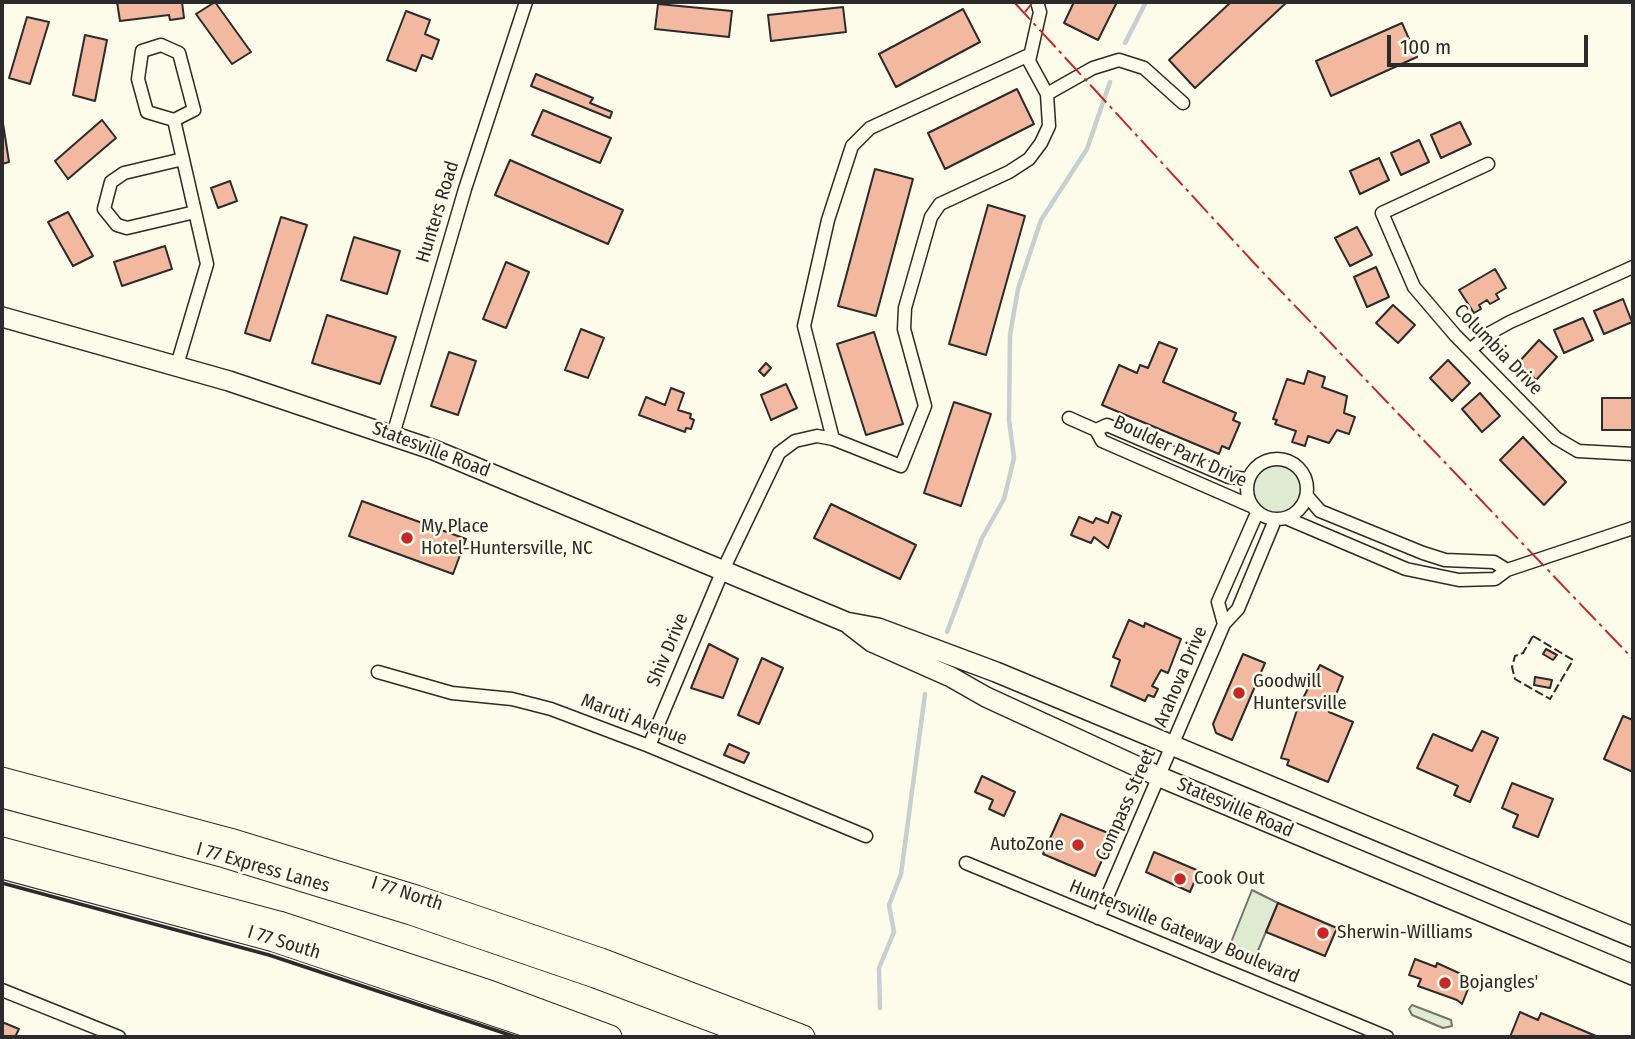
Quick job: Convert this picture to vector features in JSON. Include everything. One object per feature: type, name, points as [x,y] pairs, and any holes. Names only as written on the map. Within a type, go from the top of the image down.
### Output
[{"type":"highway","name":"I 77 North","points":[[2,779],[230,840],[416,897],[601,960],[803,1037]]},
{"type":"highway","name":"I 77 Express Lanes","points":[[2,796],[198,848],[411,913],[595,976],[757,1037]]},
{"type":"highway","points":[[2,849],[279,923],[465,984],[610,1037]]},
{"type":"highway","name":"I 77 South","points":[[2,867],[274,940],[562,1037]]},
{"type":"main road","name":"Statesville Road","points":[[2,317],[177,365],[393,435],[846,622],[878,628],[1173,746],[1633,937]]},
{"type":"main road","name":"Statesville Road","points":[[846,622],[872,642],[1160,777],[1633,975]]},
{"type":"main road","points":[[1614,966],[1633,959]]},
{"type":"street","name":"Hunters Road","points":[[393,435],[465,189],[526,2]]},
{"type":"street","points":[[1029,55],[870,128],[852,146],[828,220],[804,326],[833,439],[901,466],[925,406],[904,330],[905,308],[931,218],[940,204],[1029,159],[1049,126],[1047,94],[1029,55],[1039,22],[1037,2]]},
{"type":"street","points":[[161,45],[179,53],[194,110],[174,120],[147,112],[138,79],[142,51],[161,45]]},
{"type":"street","points":[[1047,94],[1093,68],[1119,60],[1144,68],[1182,103]]},
{"type":"street","points":[[174,120],[207,264],[177,365]]},
{"type":"street","points":[[183,159],[124,173],[111,182],[104,209],[117,225],[127,228],[195,212]]},
{"type":"street","name":"Columbia Drive","points":[[1488,164],[1382,213],[1414,288],[1470,350],[1568,447],[1595,453],[1633,454]]},
{"type":"street","points":[[1470,350],[1490,333],[1510,322],[1633,267]]},
{"type":"street","name":"Boulder Park Drive","points":[[1069,418],[1096,430],[1102,441],[1254,509]]},
{"type":"street","name":"Boulder Park Drive","points":[[1096,430],[1107,425],[1228,477],[1248,479]]},
{"type":"street","name":"Shiv Drive","points":[[649,746],[723,570],[779,453],[795,441],[817,436],[833,439]]},
{"type":"street","points":[[1281,519],[1299,509],[1307,496],[1307,485],[1302,471],[1289,461],[1268,460],[1260,464],[1248,479],[1246,488],[1254,509],[1406,569],[1437,577],[1495,579],[1507,570],[1633,528]]},
{"type":"street","points":[[1307,496],[1320,511],[1423,553],[1445,560],[1494,562],[1507,570]]},
{"type":"street","name":"Arahova Drive","points":[[1224,624],[1219,601],[1254,509]]},
{"type":"street","name":"Arahova Drive","points":[[1173,746],[1224,624],[1238,609],[1281,519]]},
{"type":"street","name":"Maruti Avenue","points":[[378,671],[452,693],[535,704],[649,746],[866,836]]},
{"type":"street","name":"Compass Street","points":[[1098,918],[1173,746]]},
{"type":"street","name":"Huntersville Gateway Boulevard","points":[[966,863],[1387,1037]]},
{"type":"street","points":[[2,990],[119,1037]]},
{"type":"green space","points":[[1271,459],[1283,459],[1302,472],[1307,489],[1305,501],[1294,514],[1283,519],[1271,519],[1252,506],[1247,495],[1247,483],[1260,464]]},
{"type":"green space","points":[[1252,890],[1278,903],[1252,965],[1226,955]]},
{"type":"green space","points":[[1412,1005],[1451,1020],[1452,1026],[1443,1028],[1412,1015],[1409,1009]]},
{"type":"building","points":[[117,2],[182,2],[184,18],[170,20],[169,15],[120,21]]},
{"type":"building","points":[[215,2],[251,52],[232,64],[196,14]]},
{"type":"building","points":[[1074,2],[1117,2],[1098,40],[1064,23]]},
{"type":"building","points":[[1231,2],[1287,2],[1195,88],[1169,60]]},
{"type":"building","points":[[658,4],[732,11],[729,37],[655,29]]},
{"type":"building","points":[[843,7],[846,32],[771,41],[768,15]]},
{"type":"building","points":[[963,9],[980,42],[896,87],[879,54]]},
{"type":"building","points":[[406,11],[430,20],[425,34],[439,40],[432,59],[422,55],[416,71],[387,60]]},
{"type":"building","points":[[27,17],[49,22],[30,84],[9,78]]},
{"type":"building","points":[[1402,23],[1417,57],[1331,96],[1316,61]]},
{"type":"building","points":[[85,35],[107,40],[95,101],[73,95]]},
{"type":"building","points":[[536,74],[593,98],[590,103],[612,112],[610,118],[531,86]]},
{"type":"building","points":[[1017,89],[1034,124],[945,169],[928,133]]},
{"type":"building","points":[[543,110],[611,138],[600,163],[532,135]]},
{"type":"building","points":[[2,117],[9,162],[2,164]]},
{"type":"building","points":[[102,120],[116,138],[68,179],[55,161]]},
{"type":"building","points":[[1460,122],[1471,144],[1441,158],[1431,135]]},
{"type":"building","points":[[1419,140],[1429,162],[1401,175],[1391,153]]},
{"type":"building","points":[[1379,158],[1389,180],[1360,194],[1350,171]]},
{"type":"building","points":[[510,160],[623,210],[608,244],[495,195]]},
{"type":"building","points":[[875,169],[913,179],[876,316],[838,306]]},
{"type":"building","points":[[230,181],[237,201],[218,208],[211,188]]},
{"type":"building","points":[[988,205],[1025,216],[986,355],[949,344]]},
{"type":"building","points":[[68,212],[93,256],[73,266],[48,222]]},
{"type":"building","points":[[281,217],[307,225],[270,341],[245,333]]},
{"type":"building","points":[[1357,227],[1372,255],[1350,266],[1335,238]]},
{"type":"building","points":[[354,237],[400,251],[387,294],[341,280]]},
{"type":"building","points":[[165,246],[172,269],[122,286],[114,262]]},
{"type":"building","points":[[506,262],[529,272],[506,328],[483,319]]},
{"type":"building","points":[[1376,267],[1389,297],[1367,307],[1354,277]]},
{"type":"building","points":[[1495,269],[1506,288],[1496,294],[1499,299],[1490,304],[1487,300],[1479,305],[1481,309],[1474,313],[1459,290]]},
{"type":"building","points":[[1623,299],[1632,322],[1604,334],[1594,311]]},
{"type":"building","points":[[1393,305],[1415,325],[1398,343],[1376,323]]},
{"type":"building","points":[[327,315],[396,337],[380,384],[312,363]]},
{"type":"building","points":[[1583,318],[1593,340],[1564,353],[1554,330]]},
{"type":"building","points":[[581,329],[604,338],[588,378],[565,370]]},
{"type":"building","points":[[874,332],[903,424],[866,435],[837,344]]},
{"type":"building","points":[[1539,340],[1557,357],[1536,380],[1518,363]]},
{"type":"building","points":[[1159,342],[1177,349],[1163,382],[1236,413],[1233,420],[1240,423],[1229,449],[1222,446],[1219,454],[1102,405],[1119,365],[1137,373],[1140,365],[1148,368]]},
{"type":"building","points":[[449,352],[476,361],[458,415],[431,406]]},
{"type":"building","points":[[1448,360],[1470,383],[1452,401],[1430,378]]},
{"type":"building","points":[[766,363],[771,368],[764,376],[759,371]]},
{"type":"building","points":[[1308,371],[1325,377],[1322,387],[1347,396],[1344,413],[1355,417],[1349,434],[1337,430],[1329,443],[1308,436],[1305,446],[1292,442],[1296,431],[1275,424],[1277,420],[1273,419],[1287,379],[1304,384]]},
{"type":"building","points":[[786,384],[797,408],[771,420],[761,395]]},
{"type":"building","points":[[671,388],[684,393],[678,410],[691,414],[690,418],[694,420],[691,429],[686,428],[685,432],[639,415],[646,397],[665,405]]},
{"type":"building","points":[[1480,393],[1500,416],[1482,432],[1462,409]]},
{"type":"building","points":[[1602,398],[1633,398],[1633,430],[1602,430]]},
{"type":"building","points":[[954,402],[991,414],[961,506],[924,493]]},
{"type":"building","points":[[1523,437],[1566,482],[1544,505],[1500,460]]},
{"type":"building","name":"My Place Hotel-Huntersville, NC","points":[[362,501],[466,539],[453,574],[349,536]]},
{"type":"building","points":[[831,504],[916,545],[900,579],[814,538]]},
{"type":"building","points":[[1112,512],[1121,516],[1108,548],[1094,537],[1091,543],[1071,535],[1079,517],[1093,523],[1096,518],[1108,523]]},
{"type":"building","points":[[1129,620],[1144,627],[1145,623],[1181,639],[1168,673],[1161,670],[1152,686],[1158,689],[1154,697],[1148,695],[1145,701],[1111,686],[1120,660],[1113,657]]},
{"type":"building","points":[[709,644],[738,659],[723,698],[691,688]]},
{"type":"building","points":[[1546,649],[1557,655],[1553,660],[1543,654]]},
{"type":"building","name":"Goodwill Huntersville","points":[[1243,654],[1265,663],[1232,740],[1216,733],[1213,724]]},
{"type":"building","points":[[762,658],[783,668],[759,724],[738,715]]},
{"type":"building","name":"Goodwill Huntersville","points":[[1320,665],[1343,677],[1329,712],[1353,722],[1328,782],[1287,765],[1289,760],[1281,758],[1297,710]]},
{"type":"building","points":[[1535,677],[1552,680],[1550,688],[1534,685]]},
{"type":"building","points":[[1623,716],[1633,720],[1633,772],[1604,759]]},
{"type":"building","points":[[1482,731],[1498,738],[1470,802],[1454,795],[1458,786],[1417,768],[1433,734],[1472,751]]},
{"type":"building","points":[[729,744],[749,753],[744,763],[724,755]]},
{"type":"building","points":[[982,776],[1015,792],[1004,816],[989,809],[993,800],[975,792]]},
{"type":"building","points":[[1512,783],[1553,799],[1538,837],[1513,827],[1518,815],[1502,808]]},
{"type":"building","name":"AutoZone","points":[[1061,814],[1113,835],[1095,876],[1043,854]]},
{"type":"building","name":"Cook Out","points":[[1154,852],[1199,871],[1190,892],[1146,872]]},
{"type":"building","points":[[1278,903],[1337,928],[1325,956],[1266,932]]},
{"type":"building","name":"Bojangles'","points":[[1415,959],[1436,967],[1437,963],[1472,979],[1462,1004],[1418,986],[1421,979],[1409,975]]},
{"type":"building","points":[[1520,1012],[1538,1020],[1541,1013],[1596,1036],[1510,1037]]},
{"type":"building","points":[[2,1022],[19,1029],[15,1037],[2,1037]]},
{"type":"waterway","points":[[1125,43],[1146,2]]},
{"type":"waterway","points":[[947,632],[982,538],[1004,499],[1014,458],[1009,420],[1010,335],[1018,289],[1041,220],[1087,149],[1110,82]]},
{"type":"waterway","points":[[880,1008],[879,968],[894,932],[889,905],[901,874],[925,694]]},
{"type":"fence","points":[[1533,636],[1573,660],[1550,699],[1515,679],[1512,667],[1515,656],[1523,653],[1533,636]]},
{"type":"wall","points":[[2,883],[269,955],[516,1037]]},
{"type":"power","points":[[1014,2],[1255,264],[1633,659]]},
{"type":"power","points":[[1025,12],[1033,2]]},
{"type":"place","name":"My Place Hotel-Huntersville, NC","points":[[407,538]]},
{"type":"place","name":"Goodwill Huntersville","points":[[1239,693]]},
{"type":"place","name":"AutoZone","points":[[1078,845]]},
{"type":"place","name":"Cook Out","points":[[1180,879]]},
{"type":"place","name":"Sherwin-Williams","points":[[1323,933]]},
{"type":"place","name":"Bojangles'","points":[[1445,983]]}]
